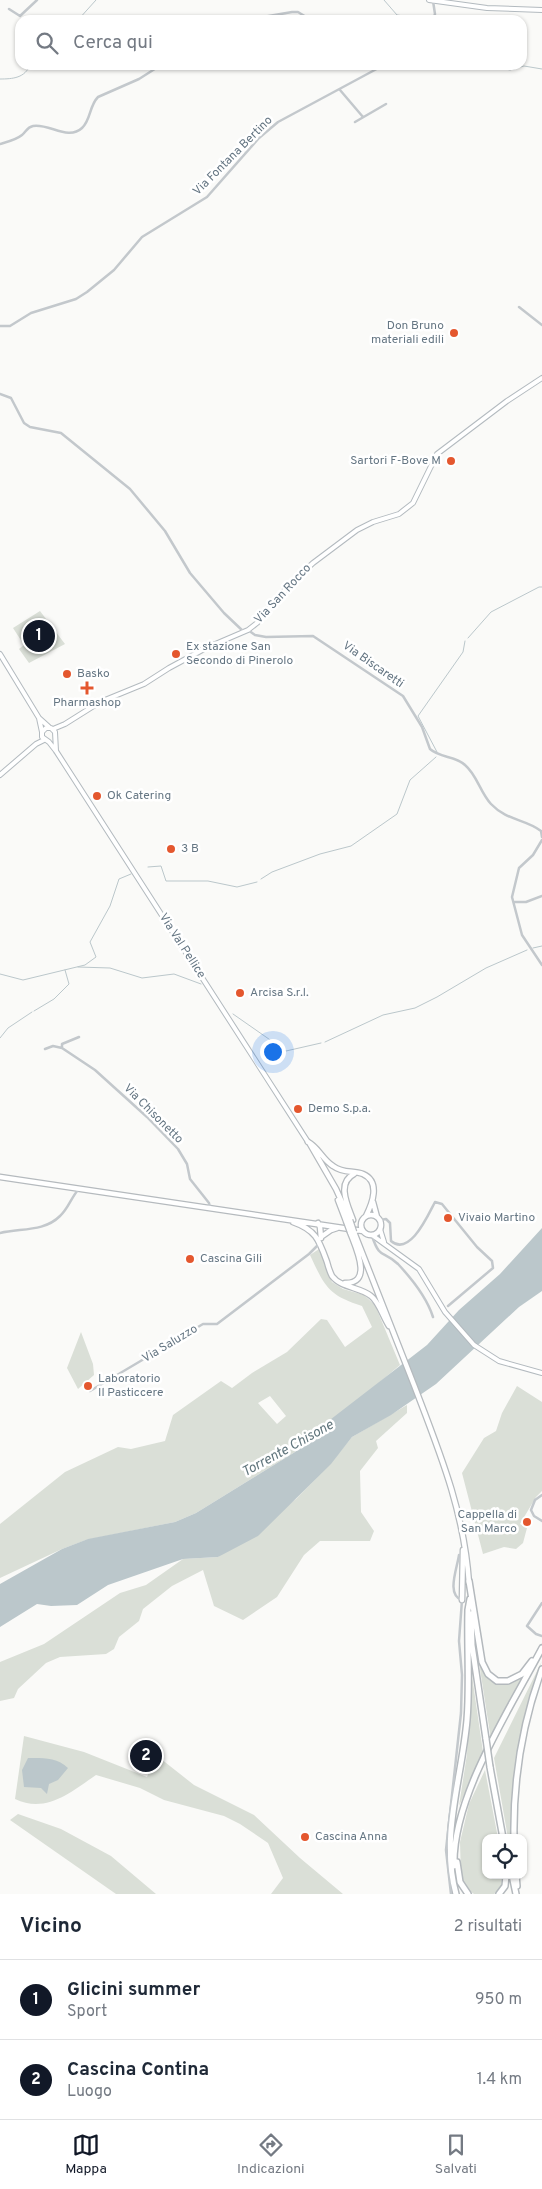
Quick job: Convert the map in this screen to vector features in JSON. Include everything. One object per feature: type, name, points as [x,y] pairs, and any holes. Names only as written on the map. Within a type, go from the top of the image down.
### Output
[{"type":"highway","points":[[469,1581],[482,1662],[491,1677],[504,1682],[518,1677],[528,1667],[542,1643]]},
{"type":"highway","points":[[470,1599],[472,1645],[490,1767],[502,1834]]},
{"type":"highway","points":[[457,1894],[451,1865],[451,1836],[467,1721],[468,1610],[470,1599]]},
{"type":"highway","points":[[457,1894],[454,1852],[464,1806],[492,1744],[542,1648]]},
{"type":"highway","points":[[468,1894],[460,1882],[457,1865],[458,1840],[466,1806],[477,1780],[542,1654]]},
{"type":"highway","points":[[514,1834],[514,1802],[518,1759],[529,1708],[542,1669]]},
{"type":"highway","points":[[500,1894],[505,1879]]},
{"type":"highway","points":[[513,1879],[517,1894]]},
{"type":"highway","points":[[516,1879],[517,1894]]},
{"type":"main road","points":[[0,1176],[318,1223],[353,1231],[363,1231],[372,1235],[380,1229],[379,1219],[373,1202],[372,1185],[368,1178],[357,1173],[341,1171],[332,1166],[313,1144],[308,1142]]},
{"type":"main road","points":[[308,1142],[336,1189],[360,1246],[456,1499],[464,1536],[470,1599]]},
{"type":"main road","points":[[349,1220],[344,1186],[346,1179],[357,1173]]},
{"type":"main road","points":[[353,1231],[366,1216],[373,1202]]},
{"type":"main road","points":[[366,1216],[372,1214],[379,1219]]},
{"type":"main road","points":[[272,1217],[299,1224],[314,1233],[321,1240]]},
{"type":"main road","points":[[362,1221],[363,1231]]},
{"type":"main road","points":[[314,1233],[318,1223]]},
{"type":"main road","points":[[318,1223],[332,1276],[342,1283],[363,1291],[374,1298],[395,1336]]},
{"type":"main road","points":[[321,1240],[332,1230],[340,1227]]},
{"type":"main road","points":[[342,1283],[354,1281],[362,1268],[353,1231]]},
{"type":"main road","points":[[462,1600],[464,1536]]},
{"type":"street","points":[[21,15],[37,0]]},
{"type":"street","points":[[433,15],[431,0],[487,8],[542,10]]},
{"type":"street","points":[[9,9],[18,15]]},
{"type":"street","points":[[275,15],[292,12],[298,12],[303,15]]},
{"type":"street","points":[[0,144],[21,136],[26,130],[34,126],[63,132],[79,130],[84,126],[93,102],[153,70]]},
{"type":"street","name":"Via Fontana Bertino","points":[[0,326],[10,326],[31,313],[76,298],[87,292],[114,270],[142,237],[207,197],[260,138],[278,122],[375,70]]},
{"type":"street","points":[[340,90],[363,117]]},
{"type":"street","points":[[355,122],[386,104]]},
{"type":"street","points":[[519,307],[542,326]]},
{"type":"street","name":"Via San Rocco","points":[[42,733],[65,724],[100,702],[144,684],[174,665],[246,631],[257,623],[290,584],[312,562],[357,530],[373,522],[399,514],[413,504],[437,454],[507,401],[542,378]]},
{"type":"street","points":[[0,394],[11,398],[24,423],[30,427],[60,434],[130,489],[165,531],[190,573],[224,613],[246,631]]},
{"type":"street","name":"Via Biscaretti","points":[[246,631],[266,637],[313,636],[403,696],[411,707],[430,749],[435,753],[464,763],[490,804],[506,816],[536,827],[541,831],[542,838],[533,855],[519,868],[512,897],[515,902],[522,935],[542,965]]},
{"type":"street","points":[[0,654],[39,718],[51,728],[55,737],[56,751]]},
{"type":"street","name":"Via Val Pellice","points":[[39,718],[42,733],[47,741],[56,751],[308,1142]]},
{"type":"street","name":"Via San Rocco","points":[[36,744],[55,737],[65,724]]},
{"type":"street","points":[[0,775],[36,744],[42,733]]},
{"type":"street","points":[[515,902],[526,902],[542,896]]},
{"type":"street","points":[[45,1049],[53,1046],[62,1048],[62,1044],[79,1037]]},
{"type":"street","name":"Via Chisonetto","points":[[62,1048],[95,1070],[178,1149],[187,1164],[190,1179],[210,1203],[210,1208]]},
{"type":"street","points":[[0,1233],[37,1228],[48,1224],[61,1216],[80,1189]]},
{"type":"street","points":[[379,1219],[386,1219],[390,1223],[391,1241],[400,1245],[406,1244],[416,1234],[435,1202],[442,1204],[494,1264],[493,1268],[448,1306]]},
{"type":"street","points":[[380,1229],[384,1242]]},
{"type":"street","points":[[372,1235],[419,1268],[445,1312],[466,1338],[482,1352],[499,1361],[542,1373]]},
{"type":"street","points":[[372,1235],[380,1254],[397,1264],[425,1298],[433,1317]]},
{"type":"street","name":"Via Saluzzo","points":[[90,1392],[204,1324],[217,1324],[309,1254],[321,1240]]},
{"type":"street","points":[[542,1495],[535,1500],[531,1510],[534,1516],[542,1521]]},
{"type":"street","points":[[451,1894],[446,1850],[461,1713],[462,1675],[459,1641],[462,1600],[456,1598],[452,1591],[459,1556]]},
{"type":"street","points":[[542,1604],[527,1626],[536,1634],[542,1636]]},
{"type":"shaded area","points":[[40,611],[65,644],[29,663],[19,649],[24,645],[13,628]]},
{"type":"shaded area","points":[[542,1228],[542,1291],[519,1307],[436,1384],[391,1415],[352,1437],[331,1464],[258,1536],[218,1557],[183,1559],[108,1585],[77,1605],[51,1606],[37,1604],[0,1627],[0,1584],[62,1549],[88,1539],[175,1522],[196,1513],[295,1452],[313,1433],[427,1345],[459,1310],[500,1274]]},
{"type":"shaded area","points":[[319,1249],[332,1282],[343,1289],[364,1295],[375,1305],[400,1365],[361,1398],[313,1433],[295,1452],[196,1513],[175,1522],[86,1540],[0,1578],[0,1524],[65,1472],[118,1447],[131,1449],[165,1441],[173,1415],[221,1381],[232,1388],[252,1373],[287,1352],[321,1319],[327,1320],[345,1347],[372,1327],[362,1306],[342,1298],[329,1288],[310,1255]],"holes":[[[270,1396],[286,1416],[277,1424],[258,1403]]]},
{"type":"shaded area","points":[[81,1332],[93,1364],[94,1375],[78,1389],[67,1368]]},
{"type":"shaded area","points":[[517,1386],[542,1402],[542,1491],[536,1497],[520,1524],[527,1528],[523,1543],[516,1549],[504,1547],[483,1554],[462,1473],[484,1438],[496,1431],[502,1413]]},
{"type":"shaded area","points":[[407,1405],[407,1413],[376,1441],[378,1448],[360,1471],[361,1512],[374,1531],[370,1541],[320,1541],[304,1555],[277,1597],[243,1620],[214,1606],[203,1570],[172,1586],[143,1609],[139,1621],[119,1637],[114,1649],[106,1654],[60,1657],[46,1663],[18,1689],[14,1698],[0,1701],[0,1662],[44,1644],[120,1593],[146,1585],[183,1559],[218,1557],[296,1499],[330,1464],[352,1437]]},
{"type":"shaded area","points":[[478,1656],[486,1676],[493,1681],[505,1685],[526,1673],[491,1740]]},
{"type":"shaded area","points":[[542,1661],[528,1705],[518,1748],[513,1793],[512,1834],[507,1834],[494,1758]]},
{"type":"shaded area","points":[[471,1669],[483,1752],[459,1806],[467,1754]]},
{"type":"shaded area","points":[[24,1736],[84,1752],[147,1777],[156,1755],[194,1785],[254,1815],[300,1858],[343,1894],[271,1894],[283,1878],[268,1843],[240,1824],[224,1816],[164,1800],[140,1788],[96,1775],[68,1794],[48,1802],[26,1803],[15,1799]]},
{"type":"shaded area","points":[[28,1758],[54,1760],[68,1768],[58,1780],[49,1784],[47,1794],[41,1788],[24,1787],[22,1770]]},
{"type":"shaded area","points":[[485,1770],[497,1834],[482,1834],[482,1879],[502,1879],[501,1887],[494,1894],[474,1894],[468,1890],[461,1878],[460,1842],[469,1804]]},
{"type":"shaded area","points":[[18,1814],[61,1829],[111,1856],[156,1894],[116,1894],[10,1820]]},
{"type":"waterway","points":[[82,15],[96,0]]},
{"type":"waterway","points":[[384,0],[397,15]]},
{"type":"waterway","points":[[527,66],[542,69]]},
{"type":"waterway","points":[[0,79],[14,78],[22,75],[27,70]]},
{"type":"waterway","points":[[468,638],[491,612],[542,587]]},
{"type":"waterway","points":[[437,752],[418,716],[463,652],[465,641]]},
{"type":"waterway","points":[[261,879],[272,872],[320,854],[351,846],[397,814],[410,780],[436,757]]},
{"type":"waterway","points":[[148,867],[161,866],[166,881],[208,881],[237,887],[257,882]]},
{"type":"waterway","points":[[0,974],[23,980],[85,965],[96,957],[90,942],[110,906],[119,879],[131,874]]},
{"type":"waterway","points":[[533,948],[542,946]]},
{"type":"waterway","points":[[325,1042],[383,1015],[415,1008],[486,968],[527,950]]},
{"type":"waterway","points":[[78,967],[110,968],[142,978],[174,974],[201,984]]},
{"type":"waterway","points":[[34,1011],[54,999],[69,984],[65,970]]},
{"type":"waterway","points":[[0,1038],[8,1028],[32,1012]]},
{"type":"waterway","points":[[233,1014],[286,1051],[321,1043]]},
{"type":"place","name":"Don Bruno materiali edili","points":[[454,333]]},
{"type":"place","name":"Sartori F-Bove M","points":[[451,461]]},
{"type":"place","name":"Glicini summer","points":[[39,636]]},
{"type":"place","name":"Ex stazione San Secondo di Pinerolo","points":[[176,654]]},
{"type":"place","name":"Basko","points":[[67,674]]},
{"type":"place","name":"Pharmashop","points":[[87,688]]},
{"type":"place","name":"Ok Catering","points":[[97,796]]},
{"type":"place","name":"3 B","points":[[171,849]]},
{"type":"place","name":"Arcisa S.r.l.","points":[[240,993]]},
{"type":"place","name":"Demo S.p.a.","points":[[298,1109]]},
{"type":"place","name":"Vivaio Martino","points":[[448,1218]]},
{"type":"place","name":"Cascina Gili","points":[[190,1259]]},
{"type":"place","name":"Laboratorio Il Pasticcere","points":[[88,1386]]},
{"type":"place","name":"Cappella di San Marco","points":[[527,1522]]},
{"type":"place","name":"Cascina Contina","points":[[146,1756]]},
{"type":"place","name":"Cascina Anna","points":[[305,1837]]},
{"type":"water label","name":"Torrente Chisone","points":[[288,1449]]}]
